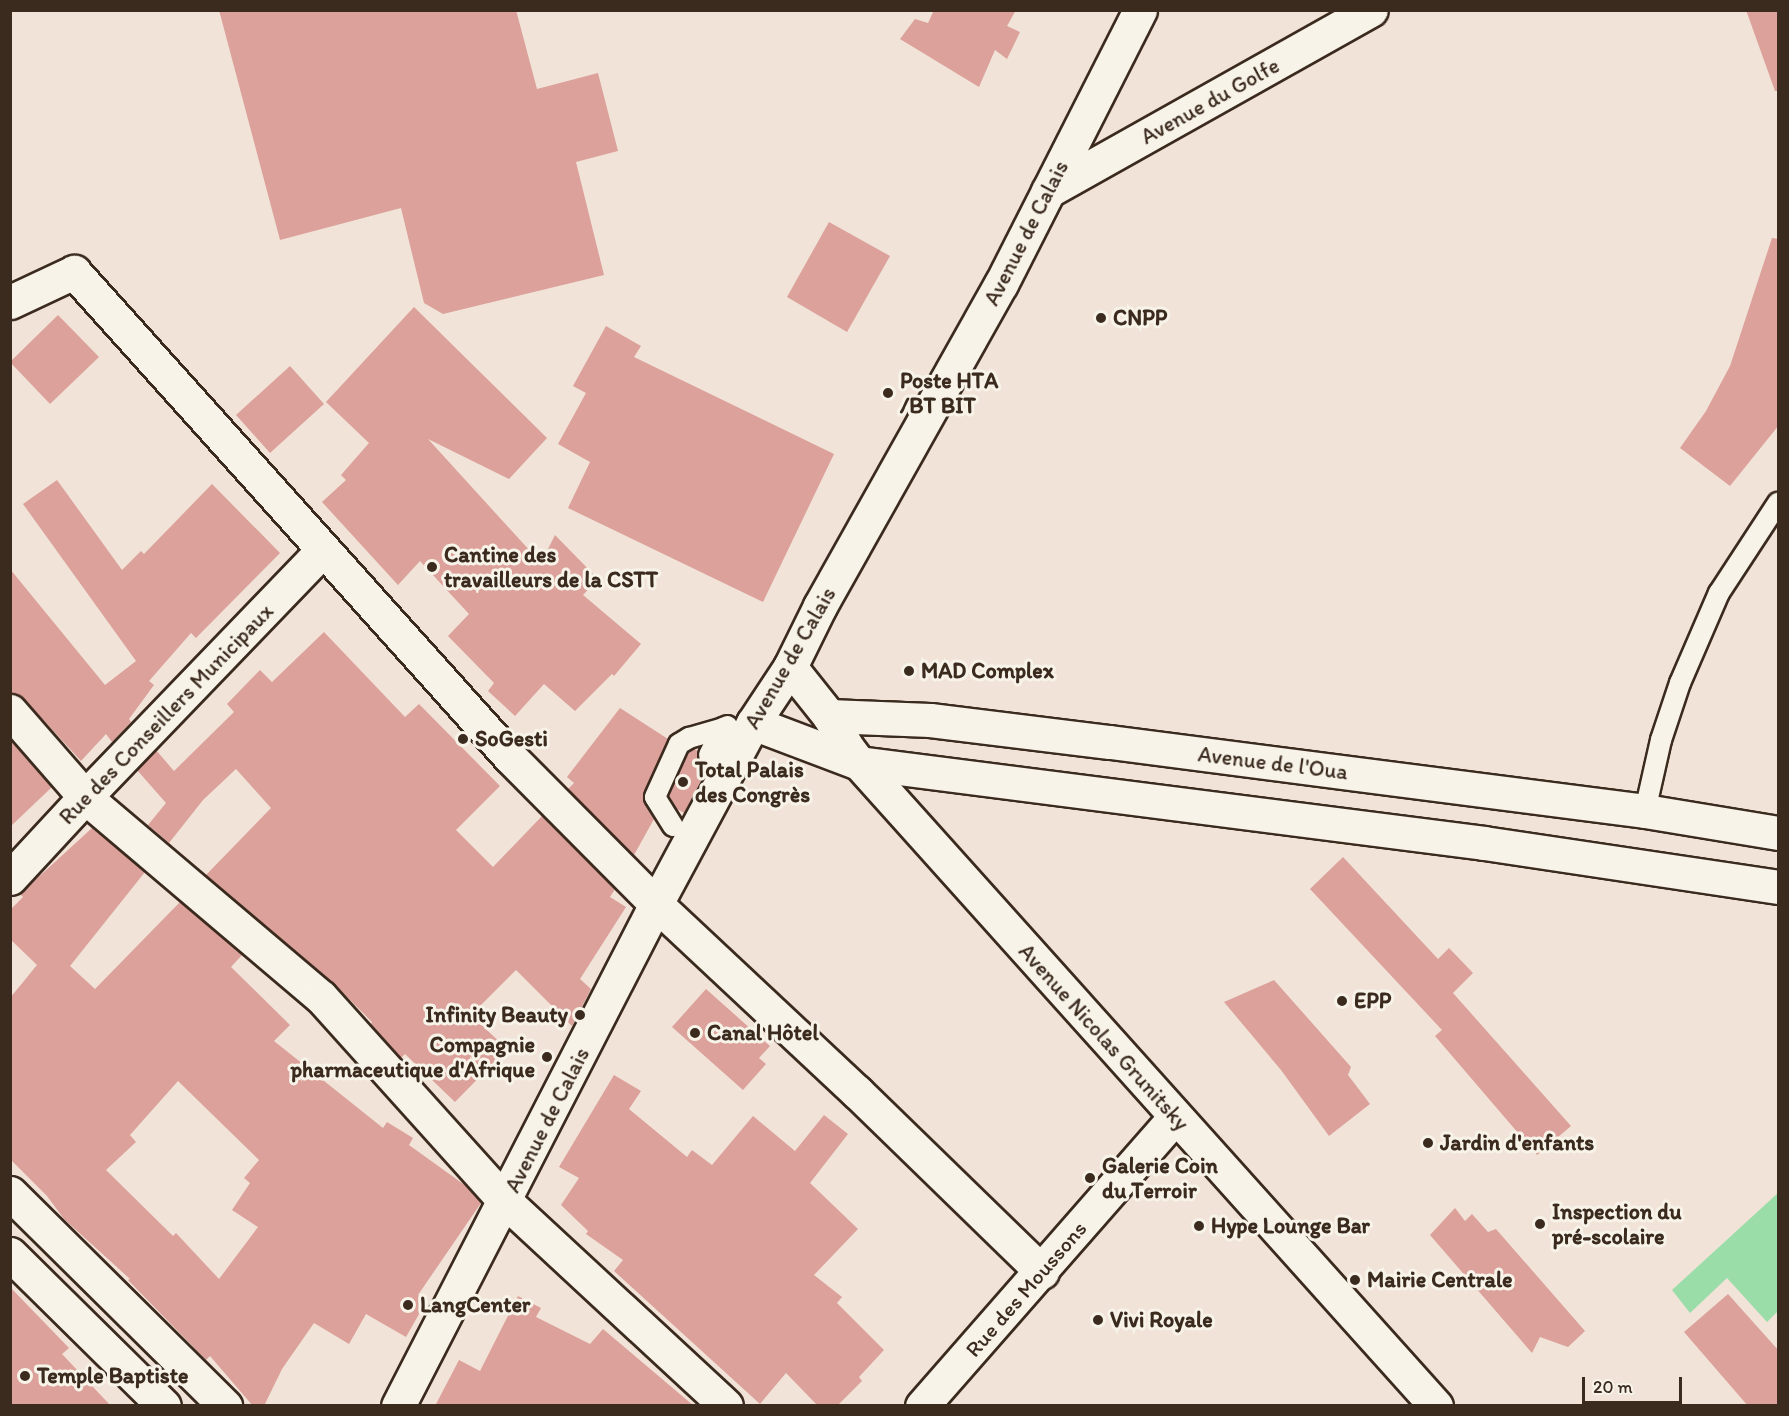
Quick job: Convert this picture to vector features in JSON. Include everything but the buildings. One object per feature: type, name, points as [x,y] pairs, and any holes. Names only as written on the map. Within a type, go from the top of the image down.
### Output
[{"type":"main road","name":"Avenue de Calais","points":[[398,1406],[656,904],[682,827],[737,725],[790,667],[820,606],[1001,284],[1140,10]]},
{"type":"main road","name":"Avenue du Golfe","points":[[1048,191],[1371,10]]},
{"type":"main road","points":[[10,302],[74,272],[322,551],[510,757],[656,904],[857,1092],[1042,1272]]},
{"type":"main road","name":"Rue des Conseillers Municipaux","points":[[10,878],[322,551]]},
{"type":"main road","points":[[790,667],[829,716]]},
{"type":"main road","points":[[10,711],[85,797],[321,997],[505,1201],[726,1406]]},
{"type":"main road","name":"Avenue de l'Oua","points":[[829,716],[930,720],[1645,811],[1779,833]]},
{"type":"main road","name":"Avenue Nicolas Grunitsky","points":[[829,716],[846,746],[859,763],[1427,1403]]},
{"type":"main road","points":[[737,725],[859,763],[1484,843],[1779,887]]},
{"type":"main road","name":"Rue des Moussons","points":[[922,1406],[1042,1272],[1175,1117]]},
{"type":"main road","points":[[10,1193],[225,1406]]},
{"type":"main road","points":[[10,1254],[164,1406]]},
{"type":"lane","points":[[1645,811],[1661,740],[1680,683],[1719,593],[1779,502]]},
{"type":"lane","points":[[709,755],[737,725]]},
{"type":"lane","points":[[682,827],[655,797],[679,744],[689,738],[737,725]]},
{"type":"green space","points":[[1778,1193],[1778,1311],[1767,1322],[1727,1278],[1690,1313],[1672,1290]]},
{"type":"place","name":"CNPP","points":[[1101,318]]},
{"type":"place","name":"Poste HTA /BT BIT","points":[[888,393]]},
{"type":"place","name":"Cantine des travailleurs de la CSTT","points":[[432,567]]},
{"type":"place","name":"MAD Complex","points":[[909,671]]},
{"type":"place","name":"SoGesti","points":[[463,739]]},
{"type":"place","name":"Total Palais des Congrès","points":[[683,782]]},
{"type":"place","name":"EPP","points":[[1342,1001]]},
{"type":"place","name":"Infinity Beauty","points":[[580,1015]]},
{"type":"place","name":"Canal Hôtel","points":[[695,1033]]},
{"type":"place","name":"Compagnie pharmaceutique d'Afrique","points":[[547,1057]]},
{"type":"place","name":"Jardin d'enfants","points":[[1428,1143]]},
{"type":"place","name":"Galerie Coin du Terroir","points":[[1090,1178]]},
{"type":"place","name":"Inspection du pré-scolaire","points":[[1540,1224]]},
{"type":"place","name":"Hype Lounge Bar","points":[[1199,1226]]},
{"type":"place","name":"Mairie Centrale","points":[[1355,1280]]},
{"type":"place","name":"LangCenter","points":[[408,1305]]},
{"type":"place","name":"Vivi Royale","points":[[1098,1320]]},
{"type":"place","name":"Temple Baptiste","points":[[25,1376]]}]
